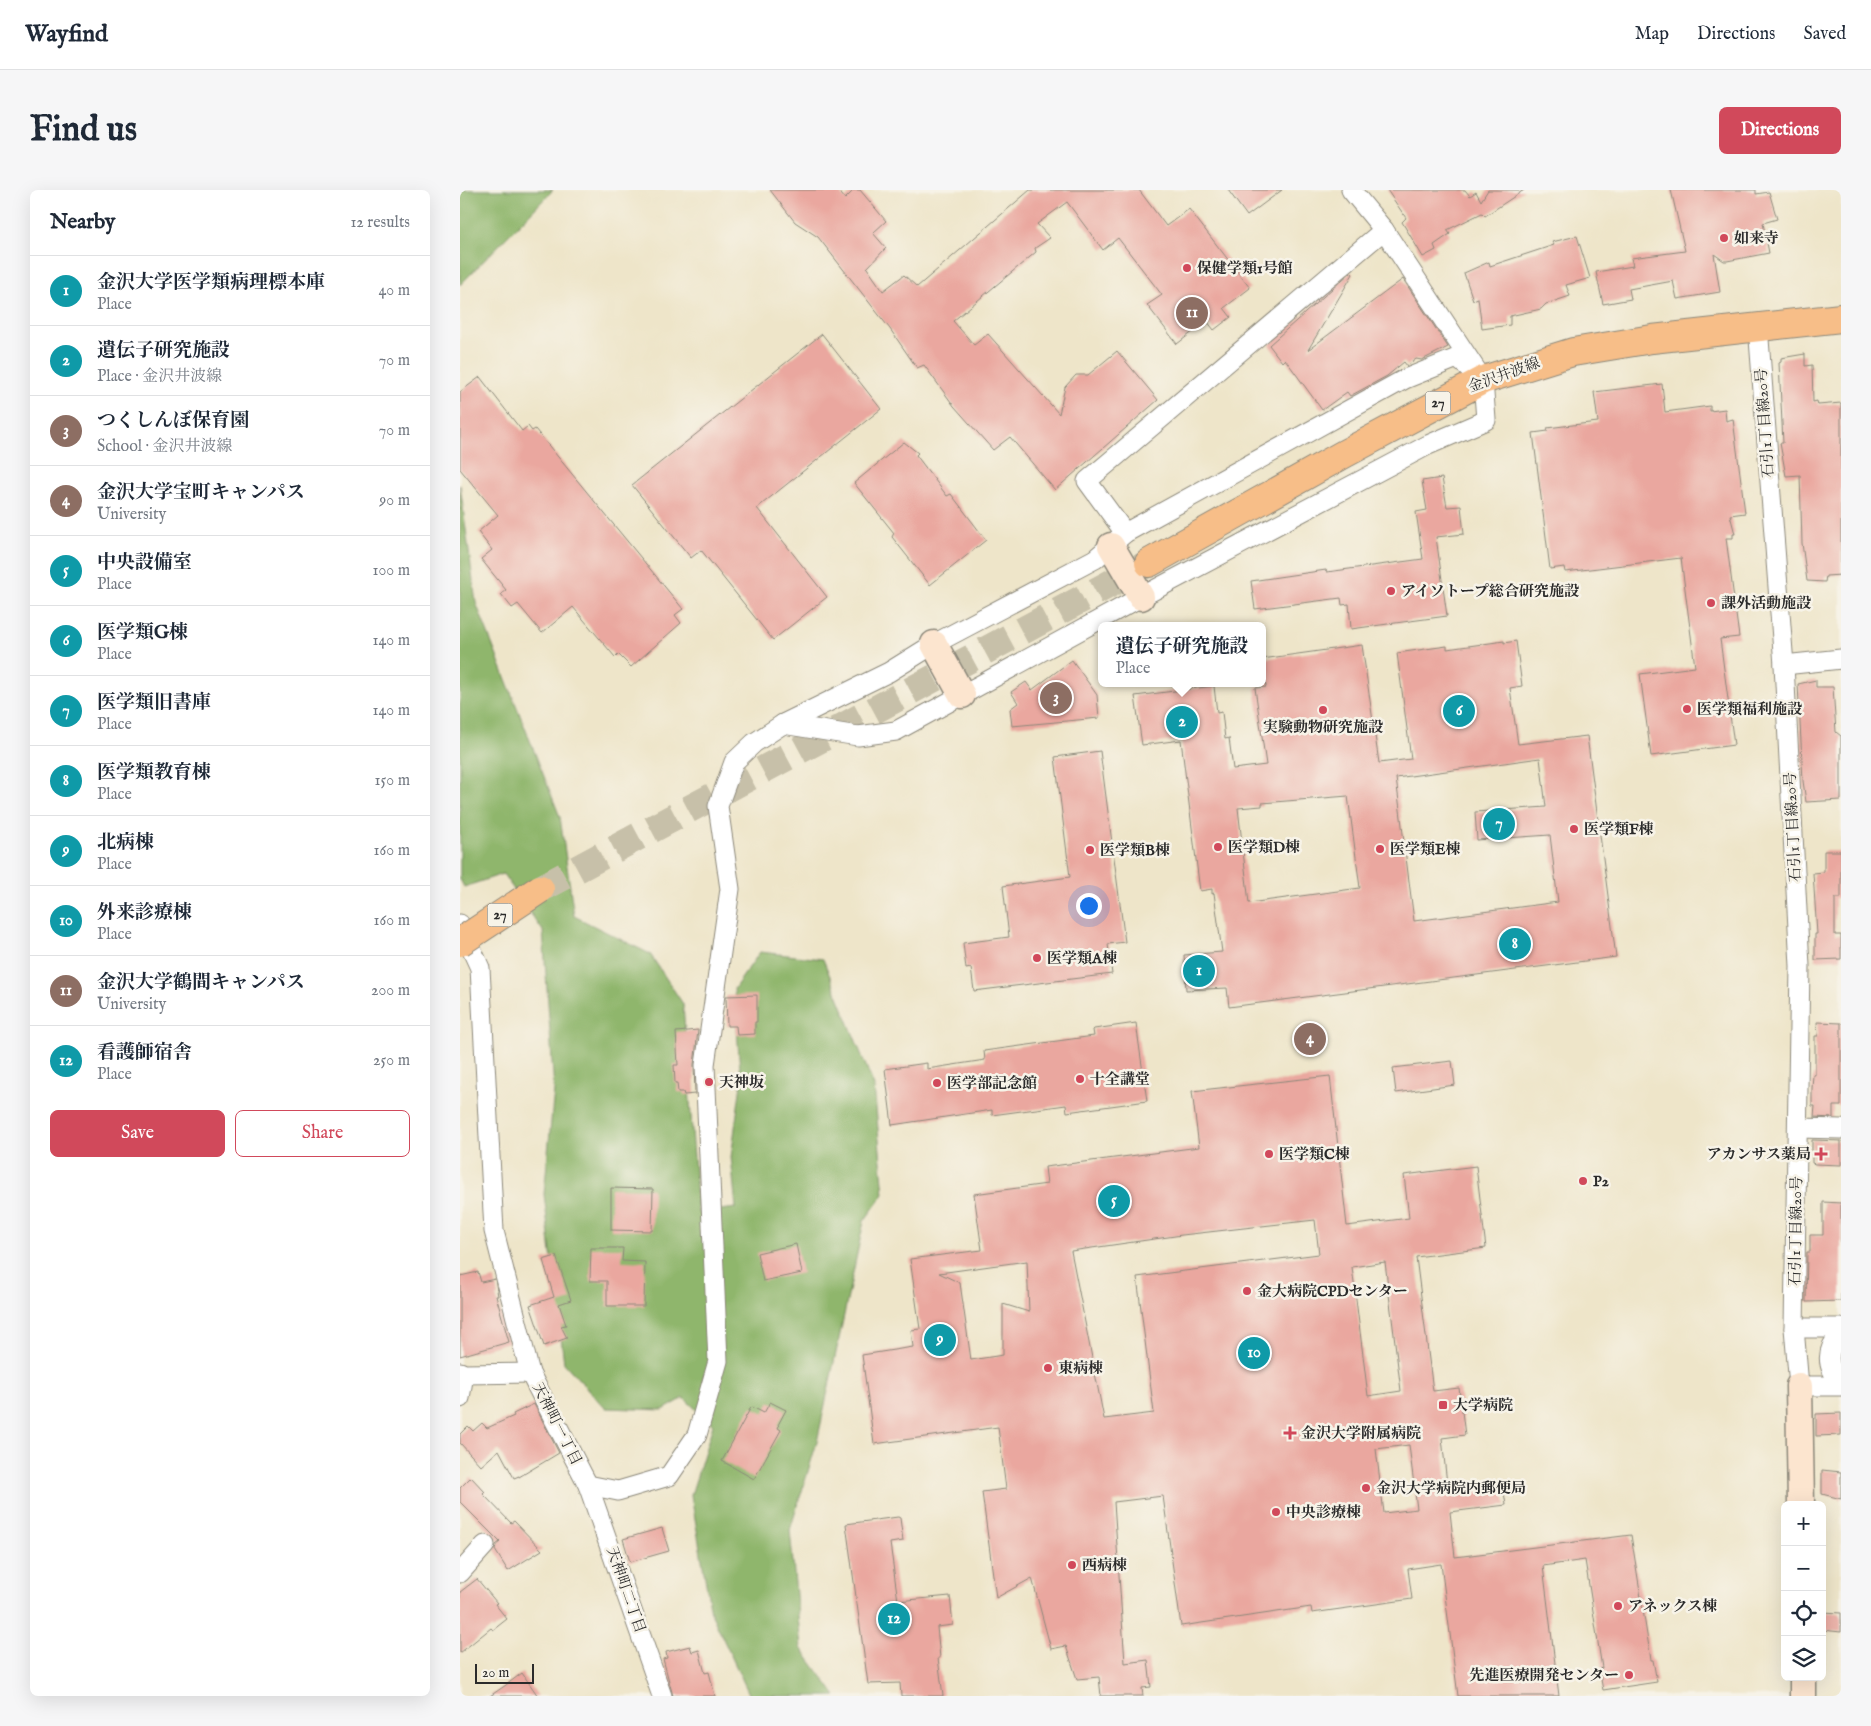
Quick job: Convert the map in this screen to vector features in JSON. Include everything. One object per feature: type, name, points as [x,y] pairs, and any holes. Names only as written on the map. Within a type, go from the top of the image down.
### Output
[{"type":"main road","name":"金沢井波線","points":[[1149,563],[1344,454],[1483,380],[1573,352],[1652,339],[1841,318]]},
{"type":"main road","name":"27","points":[[464,952],[540,889]]},
{"type":"street","points":[[783,724],[858,736],[896,731],[1141,597],[1428,445],[1486,420],[1483,380],[1384,230],[1351,190]]},
{"type":"street","points":[[1141,597],[1118,539],[1087,481],[1384,230]]},
{"type":"street","name":"石引1丁目線20号","points":[[1758,326],[1784,665],[1800,966],[1794,1328],[1799,1386]]},
{"type":"street","points":[[588,1485],[618,1491],[669,1476],[697,1435],[718,1361],[705,1065],[730,889],[718,806],[734,762],[754,743],[783,724],[889,672],[934,644],[1095,559],[1118,539],[1405,379],[1457,358],[1483,380]]},
{"type":"street","points":[[934,644],[962,695]]},
{"type":"street","points":[[1784,665],[1841,659]]},
{"type":"street","points":[[460,924],[464,952],[480,968],[494,1231],[530,1372]]},
{"type":"street","points":[[1798,1128],[1841,1129]]},
{"type":"street","points":[[1794,1328],[1841,1328]]},
{"type":"street","points":[[1841,1333],[1832,1345],[1828,1358],[1832,1371],[1841,1384]]},
{"type":"street","name":"天神町一丁目","points":[[462,1373],[530,1372],[588,1485]]},
{"type":"street","points":[[460,1398],[462,1373]]},
{"type":"street","points":[[1801,1501],[1799,1386],[1841,1384]]},
{"type":"street","name":"天神町二丁目","points":[[588,1485],[662,1696]]},
{"type":"street","points":[[460,1573],[485,1545]]},
{"type":"street","points":[[1802,1681],[1803,1696]]},
{"type":"green space","points":[[460,190],[553,190],[460,285]]},
{"type":"green space","points":[[460,485],[476,603],[560,817],[574,916],[650,954],[683,1004],[698,1213],[736,1208],[731,1157],[741,1084],[734,989],[760,952],[823,959],[874,1086],[884,1194],[864,1221],[817,1442],[790,1530],[801,1648],[836,1696],[750,1696],[711,1613],[691,1495],[713,1425],[684,1398],[663,1410],[605,1408],[564,1363],[544,1194],[554,1090],[543,931],[503,874],[464,887],[460,879]]},
{"type":"building","points":[[770,190],[838,190],[845,199],[854,190],[860,190],[886,221],[873,233],[886,248],[867,268],[883,291],[904,275],[917,287],[1030,190],[1139,190],[1166,226],[1189,209],[1250,288],[1224,308],[1231,317],[1214,330],[1207,321],[1177,344],[1147,305],[1162,295],[1118,238],[1103,250],[1067,202],[1037,224],[1050,238],[1035,248],[1036,252],[953,321],[974,345],[988,334],[1059,414],[1065,387],[1076,375],[1088,375],[1117,351],[1158,400],[1055,490],[1010,437],[993,450],[954,406],[924,365],[917,368],[890,329],[818,237],[795,222]]},
{"type":"building","points":[[1228,190],[1282,190],[1247,216]]},
{"type":"building","points":[[1387,190],[1465,190],[1470,196],[1476,192],[1481,201],[1488,190],[1524,190],[1485,216],[1482,213],[1447,230],[1450,234],[1434,245],[1436,250],[1423,257],[1402,222],[1406,218]]},
{"type":"building","name":"如来寺","points":[[1671,190],[1756,190],[1756,194],[1769,192],[1777,219],[1763,223],[1769,253],[1727,261],[1714,254],[1720,292],[1677,299],[1673,281],[1629,289],[1631,299],[1603,304],[1596,272],[1633,266],[1631,258],[1685,251]]},
{"type":"building","points":[[1577,236],[1590,278],[1566,285],[1570,296],[1546,304],[1541,309],[1510,316],[1510,325],[1482,329],[1478,298],[1473,300],[1464,273],[1489,262],[1490,266],[1554,245],[1552,242]]},
{"type":"building","points":[[1351,272],[1353,274],[1308,350],[1403,279],[1448,347],[1422,360],[1416,359],[1407,366],[1404,362],[1387,376],[1350,396],[1347,392],[1322,410],[1285,359],[1282,362],[1269,345]]},
{"type":"building","points":[[822,334],[881,409],[757,508],[827,597],[773,640],[701,550],[691,558],[632,485]]},
{"type":"building","points":[[1805,354],[1805,366],[1812,365],[1813,402],[1817,401],[1818,405],[1841,403],[1841,575],[1826,576],[1825,582],[1807,581],[1802,543],[1800,475],[1786,476],[1780,443],[1783,443],[1779,363],[1781,358]]},
{"type":"building","points":[[480,377],[522,431],[528,426],[532,431],[535,429],[683,609],[675,615],[681,623],[631,667],[618,654],[615,657],[573,607],[542,633],[518,604],[512,608],[501,594],[506,590],[481,559],[492,550],[478,532],[498,515],[460,469],[460,392]]},
{"type":"building","points":[[1662,384],[1665,412],[1710,406],[1710,411],[1725,409],[1726,421],[1733,419],[1745,513],[1730,515],[1735,534],[1733,534],[1733,538],[1726,538],[1739,637],[1720,639],[1734,745],[1651,756],[1640,674],[1695,667],[1681,558],[1565,572],[1564,567],[1550,569],[1533,433],[1548,431],[1547,428],[1598,422],[1594,392]]},
{"type":"building","points":[[904,442],[918,453],[916,455],[947,496],[951,494],[986,540],[930,585],[892,537],[894,533],[854,483]]},
{"type":"building","points":[[1442,478],[1447,507],[1461,506],[1464,534],[1436,537],[1447,616],[1351,629],[1349,604],[1342,605],[1341,598],[1255,609],[1251,581],[1423,559],[1416,512],[1427,510],[1422,481]]},
{"type":"building","points":[[1516,641],[1522,686],[1510,688],[1518,744],[1587,736],[1616,957],[1229,1007],[1227,988],[1186,990],[1184,955],[1222,952],[1214,893],[1212,894],[1212,889],[1200,891],[1181,740],[1142,745],[1135,696],[1214,687],[1217,713],[1222,712],[1225,739],[1229,738],[1233,769],[1266,765],[1255,688],[1266,687],[1266,658],[1362,645],[1379,763],[1411,759],[1397,653],[1447,646],[1447,649]],"holes":[[[1540,758],[1546,807],[1475,812],[1477,840],[1550,835],[1558,902],[1414,921],[1396,778]],[[1348,796],[1360,888],[1249,903],[1238,808],[1262,806],[1262,803]]]},
{"type":"building","points":[[1072,660],[1097,695],[1099,718],[1012,726],[1010,709],[1018,703],[1011,692],[1026,682],[1032,690]]},
{"type":"building","points":[[1816,680],[1816,687],[1833,687],[1836,732],[1841,736],[1841,800],[1806,802],[1803,781],[1798,684]]},
{"type":"building","points":[[1100,751],[1125,942],[1108,944],[1112,974],[974,991],[971,968],[966,969],[963,943],[1009,937],[1003,886],[1070,877],[1055,757]]},
{"type":"building","points":[[1824,851],[1841,851],[1841,898],[1835,898],[1835,935],[1841,935],[1841,959],[1815,960],[1815,934],[1817,934],[1813,873],[1824,872]]},
{"type":"building","points":[[757,995],[755,1034],[737,1035],[736,1026],[727,1026],[726,996]]},
{"type":"building","points":[[1817,1022],[1841,1023],[1841,1106],[1833,1106],[1833,1118],[1814,1117],[1815,1106],[1812,1106],[1813,1075],[1815,1075],[1815,1036],[1818,1036]]},
{"type":"building","points":[[1136,1023],[1147,1101],[1067,1112],[1066,1105],[992,1115],[992,1110],[892,1125],[885,1069],[927,1063],[927,1069],[985,1060],[984,1051],[1094,1036],[1094,1029]]},
{"type":"building","points":[[698,1030],[694,1065],[695,1094],[684,1095],[683,1092],[678,1092],[677,1083],[675,1083],[674,1065],[678,1065],[676,1032]]},
{"type":"building","points":[[1452,1061],[1455,1085],[1396,1093],[1393,1068]]},
{"type":"building","points":[[1330,1076],[1347,1226],[1409,1218],[1404,1175],[1476,1166],[1486,1248],[1416,1257],[1433,1391],[1459,1388],[1465,1435],[1442,1438],[1448,1493],[1503,1486],[1506,1505],[1450,1512],[1455,1557],[1631,1535],[1651,1660],[1653,1660],[1657,1682],[1603,1690],[1599,1669],[1602,1668],[1585,1560],[1543,1566],[1559,1696],[1458,1696],[1441,1564],[1408,1569],[1412,1599],[1312,1613],[1311,1607],[1181,1626],[1163,1496],[1114,1502],[1125,1663],[1148,1660],[1151,1687],[1142,1688],[1143,1696],[1101,1696],[1099,1677],[1077,1679],[1066,1646],[1051,1649],[1032,1578],[996,1598],[982,1492],[1006,1489],[998,1427],[874,1444],[862,1355],[913,1347],[911,1330],[920,1329],[910,1259],[982,1250],[974,1194],[1047,1184],[1045,1167],[1199,1147],[1192,1091]],"holes":[[[1315,1220],[1319,1254],[1137,1277],[1154,1413],[1104,1419],[1071,1251],[1182,1235]],[[1027,1261],[1029,1312],[1003,1304],[1003,1355],[971,1360],[960,1283],[939,1273]],[[1385,1262],[1401,1391],[1368,1396],[1352,1267]],[[1409,1445],[1417,1509],[1384,1513],[1376,1449]]]},
{"type":"building","points":[[1812,1140],[1841,1141],[1841,1165],[1812,1163]]},
{"type":"building","points":[[611,1188],[653,1189],[652,1231],[611,1230]]},
{"type":"building","points":[[1823,1202],[1841,1203],[1841,1301],[1806,1302],[1807,1252],[1810,1252],[1810,1235],[1823,1235]]},
{"type":"building","points":[[796,1244],[802,1273],[763,1281],[757,1253]]},
{"type":"building","points":[[591,1248],[623,1248],[622,1261],[645,1262],[644,1306],[607,1306],[607,1281],[590,1281]]},
{"type":"building","points":[[556,1256],[571,1300],[559,1304],[566,1325],[561,1326],[567,1338],[544,1346],[530,1305],[554,1297],[543,1260]]},
{"type":"building","points":[[478,1272],[481,1282],[495,1279],[498,1296],[496,1296],[509,1342],[460,1356],[460,1276]]},
{"type":"building","points":[[770,1402],[786,1410],[778,1425],[778,1428],[781,1430],[754,1479],[722,1461],[750,1409],[752,1407],[764,1413]]},
{"type":"building","points":[[534,1404],[559,1453],[519,1477],[514,1478],[499,1450],[481,1466],[460,1443],[460,1434],[468,1426],[473,1431],[482,1423],[487,1428],[514,1416],[513,1414]]},
{"type":"building","points":[[1841,1413],[1841,1435],[1816,1436],[1816,1414]]},
{"type":"building","points":[[1822,1470],[1841,1472],[1841,1499],[1822,1494]]},
{"type":"building","points":[[471,1477],[485,1492],[483,1494],[511,1523],[514,1521],[542,1550],[508,1571],[495,1550],[496,1545],[500,1542],[460,1502],[460,1488]]},
{"type":"building","points":[[900,1518],[903,1541],[890,1543],[898,1601],[950,1596],[953,1625],[937,1627],[940,1658],[938,1658],[943,1696],[901,1696],[900,1683],[868,1684],[846,1524]]},
{"type":"building","points":[[662,1528],[669,1551],[630,1562],[623,1539]]},
{"type":"building","points":[[477,1579],[497,1603],[495,1604],[507,1619],[493,1630],[491,1628],[460,1653],[460,1592]]},
{"type":"building","points":[[1826,1612],[1841,1613],[1841,1632],[1826,1630]]},
{"type":"building","points":[[690,1646],[692,1652],[699,1650],[705,1673],[709,1672],[715,1696],[673,1696],[663,1659],[667,1658],[666,1652]]},
{"type":"building","points":[[522,1673],[538,1696],[490,1696],[506,1685]]},
{"type":"tunnel","points":[[540,889],[1149,563]]},
{"type":"place","name":"如来寺","points":[[1724,238]]},
{"type":"place","name":"保健学類1号館","points":[[1187,268]]},
{"type":"place","name":"金沢大学鶴間キャンパス","points":[[1192,313]]},
{"type":"place","name":"アイソトープ総合研究施設","points":[[1391,591]]},
{"type":"place","name":"課外活動施設","points":[[1711,603]]},
{"type":"place","name":"つくしんぼ保育園","points":[[1056,698]]},
{"type":"place","name":"医学類福利施設","points":[[1687,709]]},
{"type":"place","name":"実験動物研究施設","points":[[1323,710]]},
{"type":"place","name":"医学類G棟","points":[[1459,711]]},
{"type":"place","name":"遺伝子研究施設","points":[[1182,722]]},
{"type":"place","name":"医学類旧書庫","points":[[1499,824]]},
{"type":"place","name":"医学類F棟","points":[[1574,829]]},
{"type":"place","name":"医学類D棟","points":[[1218,847]]},
{"type":"place","name":"医学類E棟","points":[[1380,849]]},
{"type":"place","name":"医学類B棟","points":[[1090,850]]},
{"type":"place","name":"医学類教育棟","points":[[1515,944]]},
{"type":"place","name":"医学類A棟","points":[[1037,958]]},
{"type":"place","name":"金沢大学医学類病理標本庫","points":[[1199,971]]},
{"type":"place","name":"金沢大学宝町キャンパス","points":[[1310,1039]]},
{"type":"place","name":"十全講堂","points":[[1080,1079]]},
{"type":"place","name":"天神坂","points":[[709,1082]]},
{"type":"place","name":"医学部記念館","points":[[937,1083]]},
{"type":"place","name":"医学類C棟","points":[[1269,1154]]},
{"type":"place","name":"アカンサス薬局","points":[[1821,1154]]},
{"type":"place","name":"P2","points":[[1583,1181]]},
{"type":"place","name":"中央設備室","points":[[1114,1201]]},
{"type":"place","name":"金大病院CPDセンター","points":[[1247,1291]]},
{"type":"place","name":"北病棟","points":[[940,1340]]},
{"type":"place","name":"外来診療棟","points":[[1254,1353]]},
{"type":"place","name":"東病棟","points":[[1048,1368]]},
{"type":"place","name":"大学病院","points":[[1443,1405]]},
{"type":"place","name":"金沢大学附属病院","points":[[1290,1433]]},
{"type":"place","name":"金沢大学病院内郵便局","points":[[1366,1488]]},
{"type":"place","name":"中央診療棟","points":[[1276,1512]]},
{"type":"place","name":"西病棟","points":[[1072,1565]]},
{"type":"place","name":"アネックス棟","points":[[1618,1606]]},
{"type":"place","name":"看護師宿舎","points":[[894,1619]]},
{"type":"place","name":"先進医療開発センター","points":[[1629,1675]]}]
